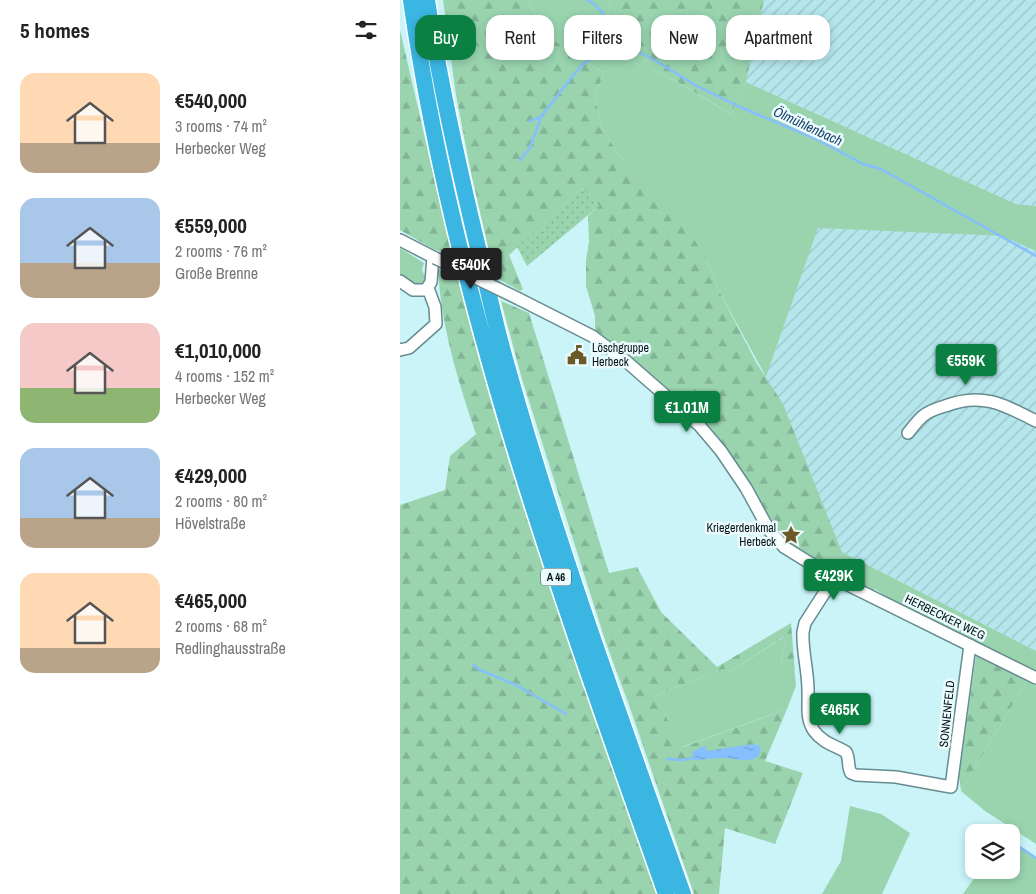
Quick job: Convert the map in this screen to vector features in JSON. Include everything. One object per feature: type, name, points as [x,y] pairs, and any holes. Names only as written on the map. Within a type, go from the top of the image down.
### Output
[{"type":"highway","name":"A 46","points":[[411,0],[435,135],[462,256],[498,392],[533,508],[568,614],[666,894]]},
{"type":"highway","name":"A 46","points":[[427,0],[436,61],[506,364],[583,611],[683,894]]},
{"type":"highway","points":[[435,0],[450,124]]},
{"type":"street","name":"HERBECKER WEG","points":[[400,240],[592,336],[626,362],[699,425],[731,466],[777,540],[784,547],[834,578],[1036,678]]},
{"type":"street","points":[[400,281],[419,292],[428,288],[431,282],[434,258]]},
{"type":"street","points":[[400,350],[409,348],[436,324],[435,307],[428,288]]},
{"type":"street","points":[[908,433],[924,415],[960,400],[986,400],[1009,407],[1036,421]]},
{"type":"street","name":"SONNENFELD","points":[[834,578],[804,623],[802,639],[808,690],[807,709],[808,718],[814,731],[822,740],[830,746],[846,752],[848,767],[851,773],[856,775],[896,777],[951,787],[970,645]]},
{"type":"shaded area","points":[[764,0],[1036,0],[1036,206],[1016,204],[746,82],[751,60],[830,60],[830,15],[761,15]]},
{"type":"shaded area","points":[[818,227],[1002,236],[1036,251],[1036,651],[842,552],[792,430],[766,377]]},
{"type":"green space","points":[[443,0],[527,0],[536,15],[486,15],[486,60],[554,60],[554,38],[564,50],[564,60],[582,60],[604,72],[595,98],[602,128],[619,155],[677,213],[706,258],[719,291],[756,362],[783,404],[842,552],[831,569],[781,538],[720,445],[595,333],[595,316],[586,286],[586,260],[589,242],[588,216],[599,206],[582,188],[509,255],[523,289],[520,291],[495,277],[471,173],[451,60],[476,60],[476,15],[445,15]]},
{"type":"green space","points":[[527,0],[609,0],[610,15],[564,15],[564,50],[554,38],[554,15],[536,15]]},
{"type":"green space","points":[[609,0],[764,0],[761,15],[726,15],[726,60],[751,60],[746,82],[731,114],[674,80],[644,66],[623,60],[641,60],[641,15],[610,15]]},
{"type":"green space","points":[[400,30],[452,255],[433,249],[400,230]]},
{"type":"green space","points":[[582,60],[624,60],[644,66],[689,89],[731,114],[746,82],[1016,204],[1036,206],[1036,251],[1002,236],[818,228],[766,377],[719,291],[706,258],[640,177],[619,155],[602,128],[595,98],[604,72]]},
{"type":"green space","points":[[582,188],[599,206],[527,266],[517,247]]},
{"type":"green space","points":[[400,248],[424,263],[422,270],[427,281],[420,288],[400,275]]},
{"type":"green space","points":[[438,269],[459,281],[501,437],[525,514],[660,894],[400,894],[400,505],[445,490],[450,456],[476,434],[457,374],[447,332]]},
{"type":"green space","points":[[501,301],[529,313],[609,573],[637,567],[661,612],[717,667],[791,623],[796,686],[794,670],[781,662],[785,645],[783,637],[731,671],[723,669],[654,696],[683,747],[787,709],[765,761],[803,773],[775,844],[725,828],[719,894],[694,894],[606,643],[522,379]]},
{"type":"green space","points":[[842,552],[1036,651],[1036,674],[883,597],[884,595],[875,589],[873,592],[831,569]]},
{"type":"green space","points":[[784,637],[785,645],[781,661],[794,670],[796,686],[787,709],[682,747],[654,696],[723,669],[731,671]]},
{"type":"green space","points":[[976,656],[1027,681],[961,791],[959,776]]},
{"type":"green space","points":[[1027,681],[1036,686],[1036,844],[1020,834],[1020,824],[1005,824],[985,811],[961,791]]},
{"type":"green space","points":[[850,806],[881,814],[910,833],[882,894],[822,894],[841,861]]},
{"type":"green space","points":[[1020,848],[1036,857],[1036,894],[963,894],[974,879],[1020,879]]},
{"type":"water","points":[[753,744],[760,746],[760,752],[758,757],[750,760],[722,758],[694,760],[692,752],[705,746],[707,751]]},
{"type":"waterway","name":"Ölmühlenbach","points":[[587,0],[603,13],[616,40],[658,62],[695,85],[740,107],[816,139],[863,164],[881,169],[1036,256]]},
{"type":"waterway","points":[[520,160],[530,148],[541,117],[571,78],[589,60]]},
{"type":"waterway","points":[[530,121],[540,117]]},
{"type":"waterway","points":[[473,665],[480,670],[516,685],[566,714]]},
{"type":"waterway","points":[[667,759],[682,760],[693,758]]},
{"type":"waterway","points":[[1020,847],[1036,858]]},
{"type":"place","name":"Löschgruppe Herbeck","points":[[577,355]]},
{"type":"place","name":"Kriegerdenkmal Herbeck","points":[[791,535]]}]
